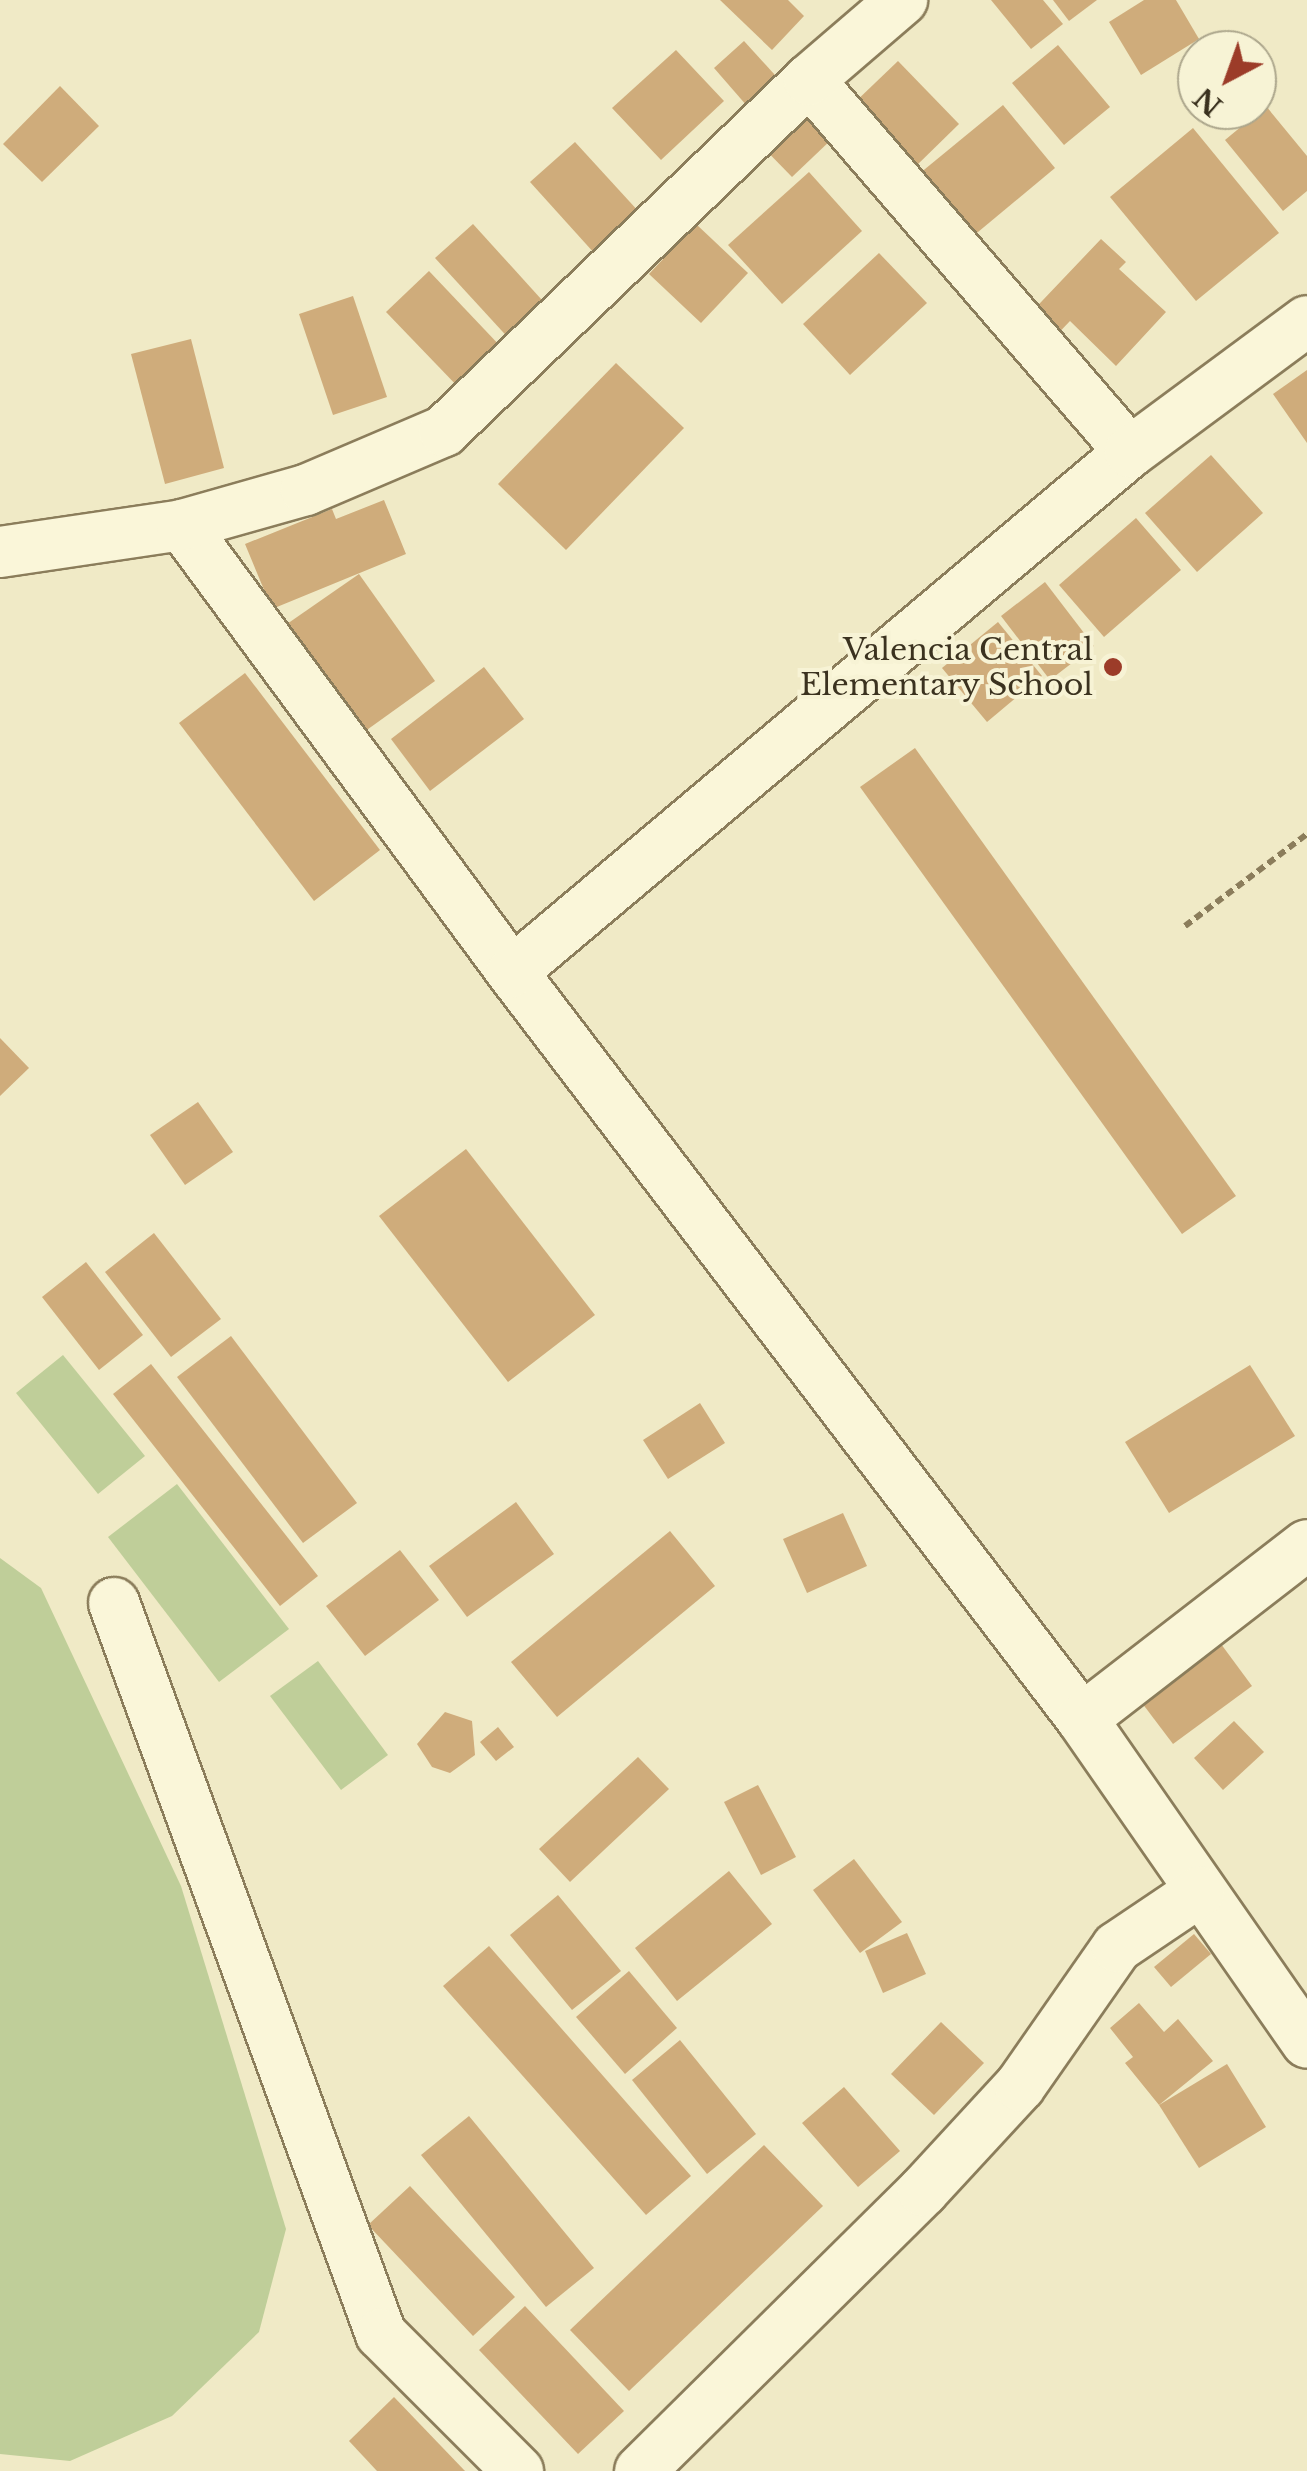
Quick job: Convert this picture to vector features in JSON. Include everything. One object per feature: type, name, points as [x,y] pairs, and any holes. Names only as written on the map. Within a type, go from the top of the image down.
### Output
[{"type":"street","points":[[0,552],[182,525],[306,490],[444,432],[884,6]]},
{"type":"street","points":[[809,80],[1130,452]]},
{"type":"street","points":[[512,972],[1130,452],[1307,321]]},
{"type":"street","points":[[182,525],[512,972],[1082,1719],[1307,2043]]},
{"type":"street","points":[[1082,1719],[1307,1545]]},
{"type":"street","points":[[114,1603],[382,2334],[518,2471]]},
{"type":"street","points":[[640,2471],[1008,2099],[1118,1947],[1199,1892]]},
{"type":"path","points":[[1185,926],[1307,834]]},
{"type":"green space","points":[[63,1355],[145,1456],[98,1494],[16,1393]]},
{"type":"green space","points":[[177,1484],[289,1629],[219,1682],[108,1537]]},
{"type":"green space","points":[[0,1558],[41,1588],[181,1886],[286,2229],[259,2332],[172,2416],[70,2461],[0,2454]]},
{"type":"green space","points":[[318,1661],[388,1755],[341,1790],[270,1696]]},
{"type":"building","points":[[720,0],[788,0],[804,16],[772,50]]},
{"type":"building","points":[[991,0],[1043,0],[1063,24],[1031,49]]},
{"type":"building","points":[[1053,0],[1097,0],[1069,21]]},
{"type":"building","points":[[1144,0],[1176,0],[1194,30],[1177,30],[1177,53],[1141,75],[1109,22]]},
{"type":"building","points":[[744,41],[785,86],[754,114],[714,68]]},
{"type":"building","points":[[1058,45],[1110,107],[1064,145],[1012,83]]},
{"type":"building","points":[[676,50],[724,101],[661,160],[612,108]]},
{"type":"building","points":[[898,61],[959,124],[913,169],[851,106]]},
{"type":"building","points":[[60,86],[99,126],[42,182],[3,144]]},
{"type":"building","points":[[798,101],[833,138],[792,177],[757,141]]},
{"type":"building","points":[[1003,105],[1055,168],[960,247],[908,183]]},
{"type":"building","points":[[1277,119],[1307,156],[1307,191],[1283,211],[1225,140],[1237,130],[1277,130]]},
{"type":"building","points":[[1195,130],[1279,233],[1196,301],[1110,197]]},
{"type":"building","points":[[575,142],[640,213],[595,254],[530,182]]},
{"type":"building","points":[[809,172],[862,231],[782,304],[728,245]]},
{"type":"building","points":[[473,224],[551,310],[514,344],[435,258]]},
{"type":"building","points":[[696,224],[748,273],[701,323],[649,274]]},
{"type":"building","points":[[1101,239],[1126,262],[1119,269],[1166,312],[1116,366],[1070,321],[1048,344],[1023,321]]},
{"type":"building","points":[[879,253],[927,303],[850,375],[803,324]]},
{"type":"building","points":[[429,271],[503,349],[461,390],[386,312]]},
{"type":"building","points":[[353,296],[387,397],[333,415],[299,314]]},
{"type":"building","points":[[191,339],[224,468],[165,484],[131,354]]},
{"type":"building","points":[[616,363],[684,428],[566,550],[498,484]]},
{"type":"building","points":[[1307,370],[1307,443],[1273,394]]},
{"type":"building","points":[[1211,455],[1263,513],[1197,572],[1145,513]]},
{"type":"building","points":[[384,500],[406,554],[272,609],[245,544],[332,509],[336,519]]},
{"type":"building","points":[[1136,518],[1181,570],[1104,637],[1059,585]]},
{"type":"building","points":[[359,574],[435,681],[364,732],[287,624]]},
{"type":"building","points":[[1045,582],[1094,646],[1050,680],[1001,616]]},
{"type":"building","points":[[998,622],[1042,676],[987,722],[942,668]]},
{"type":"building","points":[[484,667],[524,719],[430,791],[391,739]]},
{"type":"building","points":[[245,673],[380,850],[314,901],[179,723]]},
{"type":"building","points":[[915,748],[1236,1196],[1182,1234],[860,787]]},
{"type":"building","points":[[0,1038],[29,1068],[0,1096]]},
{"type":"building","points":[[198,1102],[233,1152],[185,1185],[150,1135]]},
{"type":"building","points":[[466,1149],[595,1315],[508,1382],[379,1216]]},
{"type":"building","points":[[154,1233],[221,1319],[171,1357],[105,1272]]},
{"type":"building","points":[[86,1262],[143,1335],[99,1370],[42,1297]]},
{"type":"building","points":[[231,1336],[357,1503],[303,1543],[177,1377]]},
{"type":"building","points":[[151,1364],[318,1576],[280,1606],[113,1394]]},
{"type":"building","points":[[1250,1365],[1295,1436],[1169,1513],[1125,1442]]},
{"type":"building","points":[[700,1403],[725,1443],[668,1479],[643,1440]]},
{"type":"building","points":[[516,1502],[554,1554],[467,1617],[429,1566]]},
{"type":"building","points":[[843,1513],[867,1566],[807,1593],[783,1539]]},
{"type":"building","points":[[670,1531],[715,1586],[557,1717],[511,1662]]},
{"type":"building","points":[[400,1550],[439,1600],[365,1656],[326,1606]]},
{"type":"building","points":[[1221,1644],[1252,1686],[1173,1744],[1142,1703]]},
{"type":"building","points":[[445,1712],[472,1721],[475,1755],[450,1773],[432,1767],[417,1744]]},
{"type":"building","points":[[1234,1721],[1264,1752],[1223,1790],[1194,1758]]},
{"type":"building","points":[[498,1727],[514,1747],[496,1761],[480,1742]]},
{"type":"building","points":[[638,1757],[669,1789],[570,1882],[539,1849]]},
{"type":"building","points":[[758,1785],[796,1857],[761,1875],[724,1802]]},
{"type":"building","points":[[854,1859],[902,1922],[860,1953],[813,1890]]},
{"type":"building","points":[[729,1871],[772,1924],[677,2001],[635,1948]]},
{"type":"building","points":[[558,1895],[621,1971],[572,2010],[510,1935]]},
{"type":"building","points":[[907,1933],[926,1974],[883,1993],[865,1951]]},
{"type":"building","points":[[1194,1934],[1211,1954],[1171,1987],[1154,1967]]},
{"type":"building","points":[[489,1946],[691,2176],[646,2215],[443,1986]]},
{"type":"building","points":[[629,1971],[677,2028],[625,2074],[576,2017]]},
{"type":"building","points":[[1139,2003],[1164,2032],[1178,2019],[1213,2061],[1159,2105],[1125,2063],[1133,2057],[1110,2028]]},
{"type":"building","points":[[941,2022],[984,2063],[934,2115],[891,2074]]},
{"type":"building","points":[[680,2040],[756,2134],[707,2174],[632,2080]]},
{"type":"building","points":[[1227,2064],[1266,2127],[1199,2168],[1159,2105]]},
{"type":"building","points":[[844,2087],[900,2151],[858,2187],[802,2123]]},
{"type":"building","points":[[469,2116],[594,2268],[546,2307],[421,2155]]},
{"type":"building","points":[[764,2145],[823,2206],[629,2391],[570,2330]]},
{"type":"building","points":[[410,2186],[515,2297],[473,2336],[368,2225]]},
{"type":"building","points":[[525,2306],[624,2411],[578,2454],[479,2350]]},
{"type":"building","points":[[394,2397],[465,2471],[377,2471],[349,2441]]},
{"type":"place","name":"Valencia Central Elementary School","points":[[1113,667]]}]
